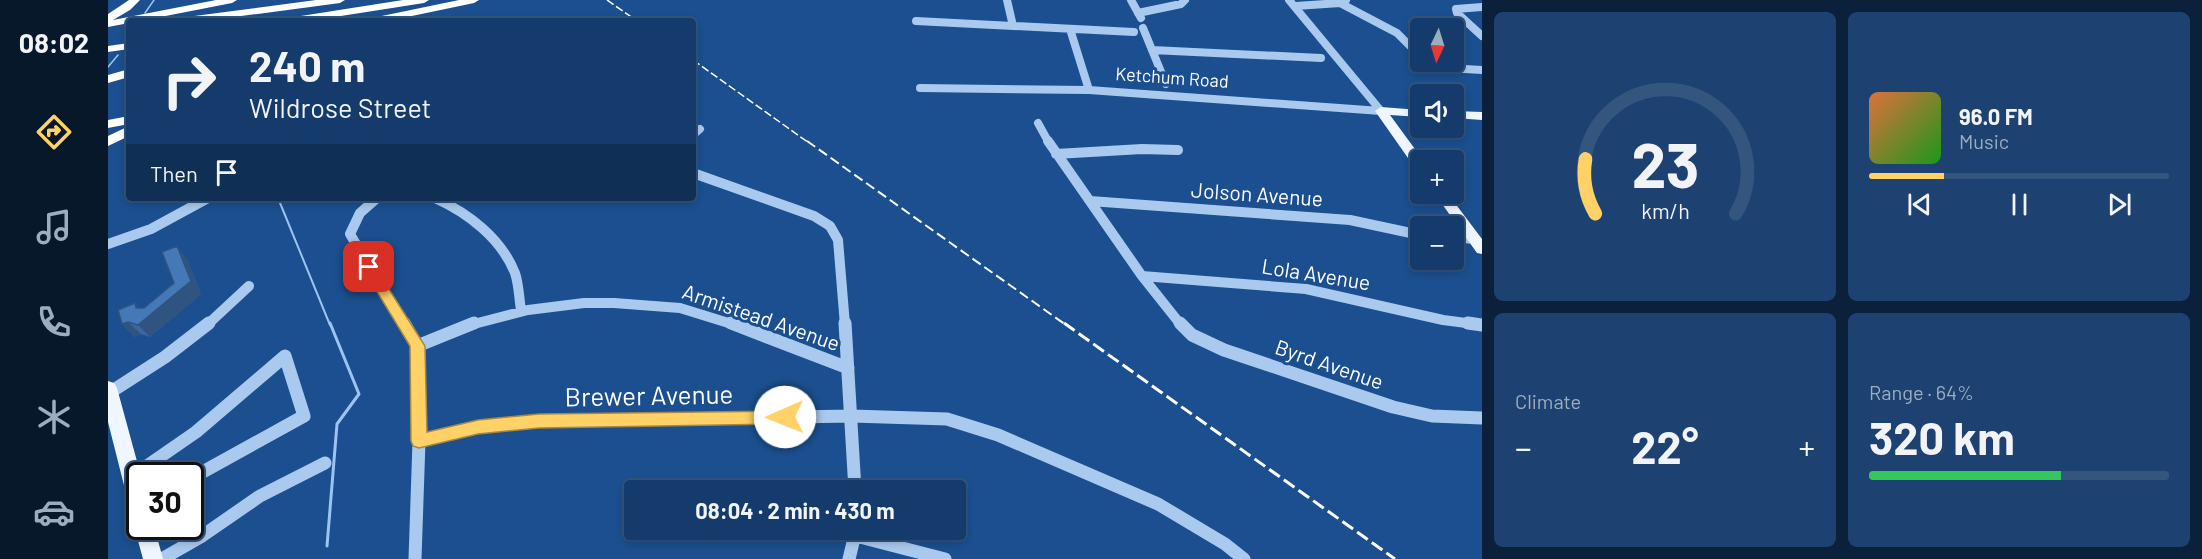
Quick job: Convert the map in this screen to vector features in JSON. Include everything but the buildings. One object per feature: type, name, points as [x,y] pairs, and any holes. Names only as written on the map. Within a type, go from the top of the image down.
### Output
[{"type":"highway","points":[[108,18],[135,0]]},
{"type":"highway","points":[[139,18],[232,0]]},
{"type":"highway","points":[[202,18],[340,0]]},
{"type":"highway","points":[[307,18],[424,0]]},
{"type":"highway","points":[[387,18],[474,0]]},
{"type":"highway","points":[[393,18],[407,14]]},
{"type":"highway","points":[[108,24],[126,21]]},
{"type":"highway","points":[[108,30],[126,28]]},
{"type":"highway","points":[[108,49],[126,46]]},
{"type":"highway","points":[[108,77],[126,74]]},
{"type":"highway","points":[[108,124],[126,121]]},
{"type":"highway","points":[[108,142],[126,132]]},
{"type":"main road","name":"Ketchum Road","points":[[1381,111],[1410,112]]},
{"type":"main road","points":[[1381,111],[1410,151]]},
{"type":"main road","points":[[1464,115],[1482,116]]},
{"type":"main road","points":[[1448,204],[1478,244]]},
{"type":"main road","points":[[108,390],[127,462]]},
{"type":"main road","points":[[148,540],[153,559]]},
{"type":"street","points":[[1007,0],[1013,26]]},
{"type":"street","points":[[1131,0],[1139,15],[1181,4],[1185,0]]},
{"type":"street","points":[[1289,0],[1381,111]]},
{"type":"street","points":[[1296,6],[1343,2],[1397,33],[1410,46]]},
{"type":"street","points":[[1482,7],[1456,9],[1457,13],[1482,36]]},
{"type":"street","points":[[916,21],[1134,32]]},
{"type":"street","points":[[1143,28],[1166,84]]},
{"type":"street","points":[[1071,29],[1089,90]]},
{"type":"street","points":[[1152,51],[1321,58]]},
{"type":"street","points":[[1464,68],[1482,70]]},
{"type":"street","name":"Ketchum Road","points":[[920,88],[1089,90],[1381,111]]},
{"type":"street","name":"Byrd Avenue","points":[[1038,123],[1056,154],[1142,276],[1174,318],[1192,335],[1207,343],[1340,391],[1393,407],[1432,416],[1482,418]]},
{"type":"street","points":[[1056,154],[1142,149],[1178,150]]},
{"type":"street","points":[[696,175],[814,216],[830,226],[838,240],[842,261],[855,480]]},
{"type":"street","points":[[108,244],[151,229],[202,201]]},
{"type":"street","points":[[373,201],[352,222],[350,234],[417,346],[419,441],[415,559]]},
{"type":"street","points":[[441,201],[465,213],[486,231],[514,270],[521,310]]},
{"type":"street","name":"Jolson Avenue","points":[[1089,201],[1350,220],[1410,233]]},
{"type":"street","name":"Lola Avenue","points":[[1142,276],[1296,288],[1329,293],[1425,316],[1482,325]]},
{"type":"street","points":[[108,390],[171,353],[210,324],[249,286]]},
{"type":"street","name":"Armistead Avenue","points":[[417,346],[459,326],[521,310],[577,303],[622,303],[683,308],[848,368]]},
{"type":"street","points":[[153,462],[196,432],[285,356],[304,416],[204,471]]},
{"type":"street","name":"Brewer Avenue","points":[[419,441],[478,427],[539,421],[852,416],[947,419],[998,435],[1158,504],[1224,544],[1244,559]]},
{"type":"street","points":[[162,559],[202,536],[261,496],[325,463]]},
{"type":"street","points":[[849,559],[854,540]]},
{"type":"street","points":[[880,540],[945,559]]},
{"type":"waterway","points":[[145,13],[154,0]]},
{"type":"waterway","points":[[108,67],[118,55]]},
{"type":"waterway","points":[[279,201],[330,325]]},
{"type":"waterway","points":[[327,546],[337,424],[359,394],[330,323]]},
{"type":"railway","points":[[607,0],[633,18]]},
{"type":"railway","points":[[696,62],[809,143]]},
{"type":"railway","points":[[807,141],[1066,325]]},
{"type":"railway","points":[[1064,323],[1395,559]]},
{"type":"route","points":[[369,267],[417,346],[419,441],[478,427],[539,421],[785,417]]}]
